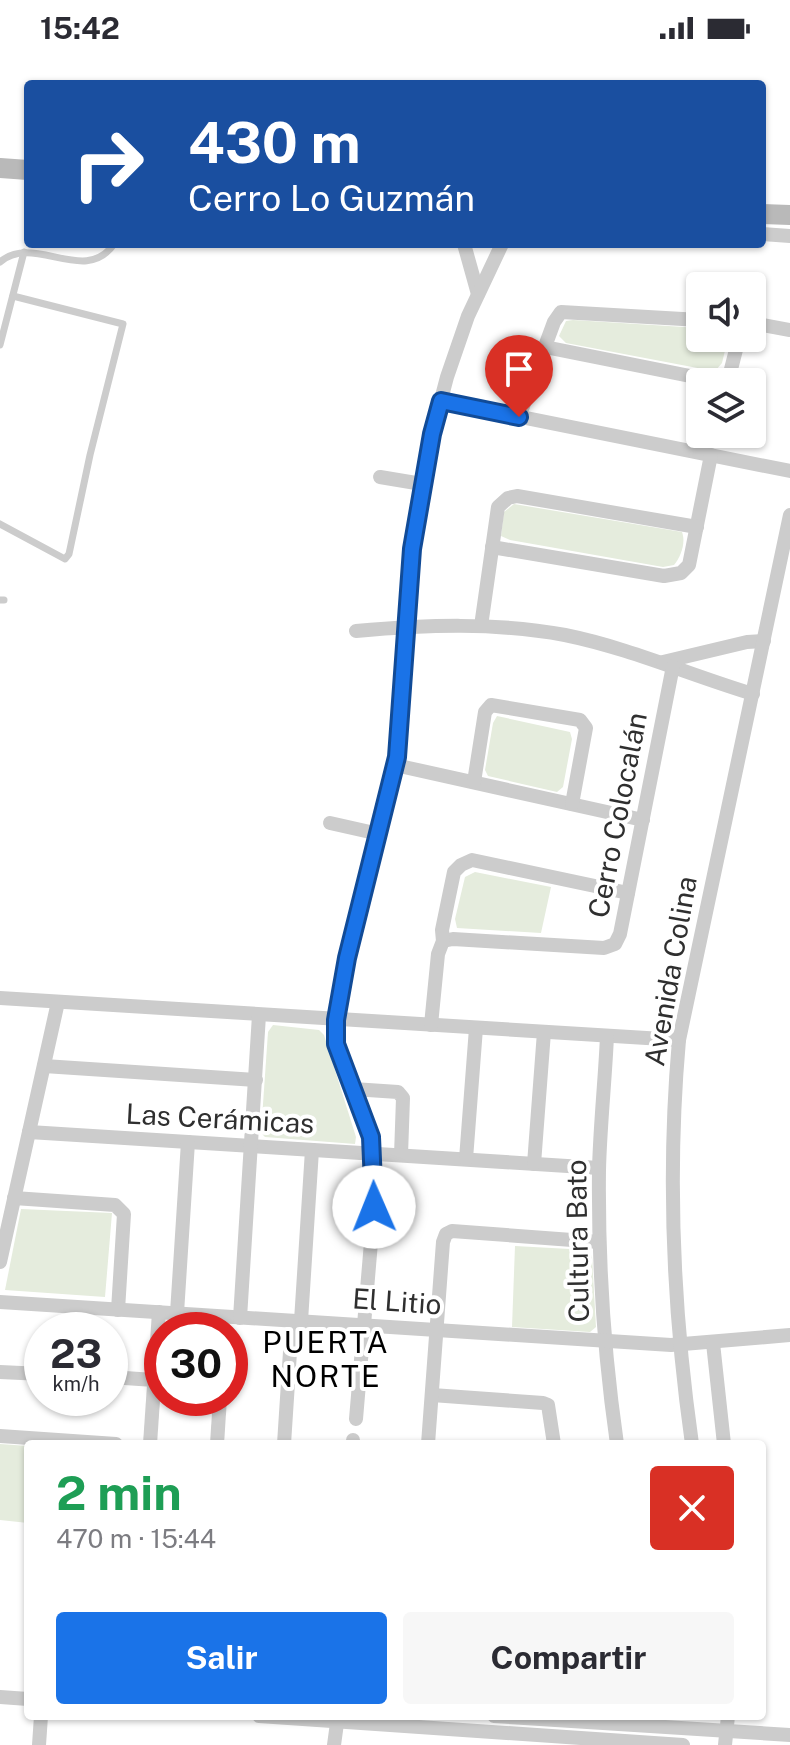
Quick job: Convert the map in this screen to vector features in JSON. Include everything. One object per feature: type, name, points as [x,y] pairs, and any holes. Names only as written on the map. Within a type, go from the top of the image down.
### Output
[{"type":"street","points":[[0,168],[24,170]]},
{"type":"street","points":[[766,214],[790,215]]},
{"type":"street","points":[[766,234],[790,236]]},
{"type":"street","points":[[465,248],[478,294]]},
{"type":"street","points":[[356,1419],[373,1225],[373,1153],[371,1137],[336,1044],[336,1020],[347,958],[395,765],[412,549],[422,484],[459,340],[500,248]]},
{"type":"street","points":[[519,417],[554,322],[561,312],[686,319]]},
{"type":"street","points":[[766,326],[790,330]]},
{"type":"street","points":[[545,347],[715,381],[729,377],[735,352]]},
{"type":"street","points":[[441,401],[790,471]]},
{"type":"street","points":[[492,547],[664,576],[681,573],[689,565],[711,455]]},
{"type":"street","points":[[380,477],[422,484]]},
{"type":"street","points":[[481,626],[498,507],[508,498],[517,496],[697,527]]},
{"type":"street","name":"Avenida Colina","points":[[691,1440],[679,1345],[673,1175],[679,1040],[790,515]]},
{"type":"street","points":[[356,631],[481,626],[566,635],[667,664],[753,694]]},
{"type":"street","points":[[667,664],[747,642],[764,641]]},
{"type":"street","name":"Cerro Colocalán","points":[[443,941],[453,939],[604,948],[615,944],[620,934],[643,820],[667,664]]},
{"type":"street","points":[[474,782],[485,712],[491,705],[580,720],[586,728],[572,804]]},
{"type":"street","points":[[395,765],[643,820]]},
{"type":"street","points":[[330,823],[379,834]]},
{"type":"street","points":[[431,1025],[442,930],[454,872],[461,865],[472,860],[628,893]]},
{"type":"street","points":[[0,998],[679,1040]]},
{"type":"street","points":[[0,1262],[58,1002]]},
{"type":"street","points":[[231,1312],[252,1147],[259,1015]]},
{"type":"street","points":[[466,1159],[476,1028]]},
{"type":"street","points":[[534,1164],[544,1032]]},
{"type":"street","name":"Cultura Bato","points":[[607,1036],[599,1168],[599,1242],[605,1341],[617,1440]]},
{"type":"street","points":[[44,1066],[256,1080]]},
{"type":"street","points":[[353,1089],[398,1092],[403,1098],[401,1155]]},
{"type":"street","name":"Las Cerámicas","points":[[29,1132],[599,1168]]},
{"type":"street","points":[[177,1312],[188,1142]]},
{"type":"street","points":[[284,1440],[312,1150]]},
{"type":"street","points":[[14,1198],[115,1205],[124,1214],[118,1310]]},
{"type":"street","points":[[428,1440],[446,1234],[452,1231],[599,1242]]},
{"type":"street","name":"El Litio","points":[[0,1302],[159,1312]]},
{"type":"street","name":"El Litio","points":[[248,1321],[296,1321],[679,1345],[790,1335]]},
{"type":"street","points":[[713,1343],[724,1440]]},
{"type":"street","points":[[0,1372],[24,1373]]},
{"type":"street","points":[[432,1395],[543,1403],[548,1405],[551,1413],[554,1440]]},
{"type":"street","points":[[150,1440],[152,1416]]},
{"type":"street","points":[[217,1440],[219,1416]]},
{"type":"street","points":[[0,1436],[58,1440]]},
{"type":"street","points":[[0,1697],[24,1699]]},
{"type":"street","points":[[39,1745],[41,1720]]},
{"type":"street","points":[[334,1745],[338,1720]]},
{"type":"street","points":[[351,1720],[683,1745]]},
{"type":"street","points":[[627,1720],[694,1722],[726,1731],[790,1735]]},
{"type":"street","points":[[691,1745],[694,1722]]},
{"type":"lane","points":[[0,262],[7,255],[24,252],[86,262],[107,253],[111,248]]},
{"type":"lane","points":[[0,345],[24,252]]},
{"type":"lane","points":[[0,524],[65,559],[69,554],[123,324],[13,296]]},
{"type":"green space","points":[[566,321],[686,327],[686,352],[725,352],[718,368],[697,368],[566,343],[559,336]]},
{"type":"green space","points":[[514,504],[682,532],[682,549],[674,565],[663,567],[510,540],[501,536],[504,512]]},
{"type":"green space","points":[[497,716],[570,732],[572,739],[563,787],[557,792],[488,776],[485,770]]},
{"type":"green space","points":[[475,872],[551,887],[541,933],[457,928],[455,919],[465,877]]},
{"type":"green space","points":[[273,1025],[319,1030],[324,1035],[356,1137],[355,1144],[265,1137],[261,1133],[268,1032]]},
{"type":"green space","points":[[21,1209],[112,1213],[105,1297],[5,1290]]},
{"type":"green space","points":[[515,1246],[588,1250],[592,1256],[596,1327],[590,1332],[512,1327]]},
{"type":"green space","points":[[0,1444],[24,1446],[24,1523],[0,1520]]},
{"type":"district","name":"PUERTA NORTE","points":[[326,1359]]},
{"type":"route","points":[[374,1207],[371,1137],[335,1034],[347,958],[397,757],[412,549],[420,495],[441,401],[519,417]]}]
